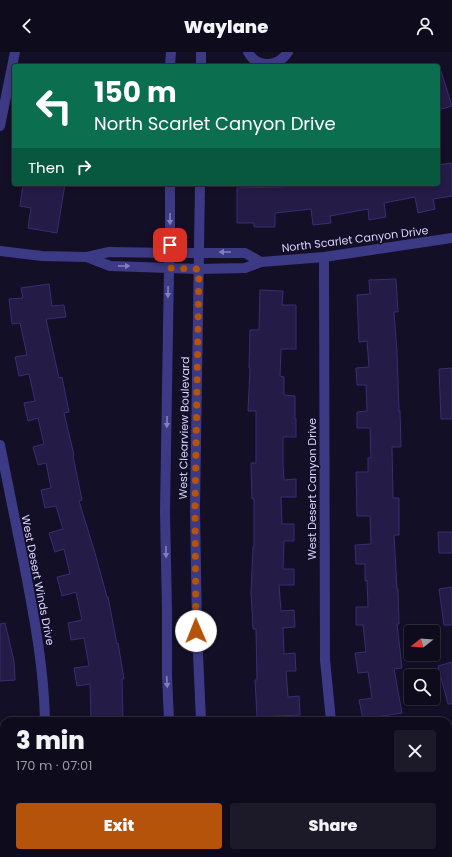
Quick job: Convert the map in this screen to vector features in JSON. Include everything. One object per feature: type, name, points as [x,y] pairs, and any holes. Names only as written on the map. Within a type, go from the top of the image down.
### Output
[{"type":"street","points":[[13,64],[15,52]]},
{"type":"street","points":[[170,64],[171,52]]},
{"type":"street","points":[[201,52],[201,64]]},
{"type":"street","points":[[248,52],[254,60],[269,64],[276,63],[283,59],[288,52]]},
{"type":"street","points":[[0,126],[12,67]]},
{"type":"street","name":"West Clearview Boulevard","points":[[169,717],[165,512],[170,186]]},
{"type":"street","name":"West Clearview Boulevard","points":[[200,186],[195,515],[196,631],[201,717]]},
{"type":"street","name":"North Scarlet Canyon Drive","points":[[87,257],[110,266],[199,269],[245,268],[261,262],[324,257],[452,238]]},
{"type":"street","name":"North Scarlet Canyon Drive","points":[[0,252],[42,256],[87,257],[109,252],[170,254],[245,252],[261,262]]},
{"type":"street","name":"West Desert Canyon Drive","points":[[324,257],[325,660],[331,717]]},
{"type":"street","name":"West Desert Winds Drive","points":[[0,445],[33,612],[41,661],[44,717]]},
{"type":"building","points":[[440,71],[441,71],[452,106],[440,109]]},
{"type":"building","points":[[452,163],[452,196],[433,199],[435,209],[418,213],[415,197],[384,203],[386,217],[369,220],[368,209],[330,216],[331,223],[313,225],[311,209],[275,213],[275,227],[254,227],[254,223],[237,223],[237,188],[289,186],[440,186],[440,165]]},
{"type":"building","points":[[23,186],[65,186],[57,233],[28,228],[31,208],[20,206]]},
{"type":"building","points":[[396,279],[398,312],[394,312],[401,447],[392,447],[393,498],[399,498],[399,535],[394,535],[398,589],[399,624],[397,624],[402,668],[394,669],[402,713],[376,717],[363,717],[359,700],[372,698],[368,672],[358,673],[355,653],[366,652],[363,625],[356,625],[356,607],[368,607],[365,564],[356,564],[355,545],[371,544],[370,516],[357,516],[356,472],[368,472],[368,458],[371,458],[370,428],[357,428],[357,412],[367,411],[366,385],[357,385],[356,368],[369,367],[367,341],[359,342],[357,295],[370,294],[369,280]]},
{"type":"building","points":[[49,284],[52,306],[64,305],[66,317],[46,319],[59,378],[62,377],[69,412],[64,413],[74,455],[82,500],[79,501],[108,597],[117,644],[118,643],[124,679],[122,679],[123,717],[91,717],[90,684],[77,686],[74,668],[89,666],[84,638],[71,640],[68,623],[82,620],[76,592],[62,596],[57,577],[70,574],[64,549],[55,552],[49,533],[63,529],[56,506],[45,508],[41,490],[51,488],[46,463],[38,465],[33,447],[44,444],[38,418],[28,421],[24,403],[35,401],[29,374],[19,376],[15,357],[27,355],[20,323],[12,324],[9,299],[23,298],[21,288]]},
{"type":"building","points":[[260,290],[283,291],[282,305],[296,305],[296,349],[281,349],[280,376],[284,377],[284,395],[295,396],[296,437],[283,437],[283,465],[284,480],[296,479],[296,497],[281,497],[282,524],[294,524],[294,541],[284,541],[283,569],[294,569],[294,585],[279,585],[281,611],[294,610],[295,627],[283,628],[284,654],[295,653],[296,671],[286,671],[288,697],[299,696],[300,715],[257,717],[255,680],[257,680],[256,629],[253,629],[251,592],[254,547],[254,499],[252,499],[251,463],[256,463],[256,411],[248,411],[250,330],[259,330]]},
{"type":"building","points":[[452,368],[452,419],[441,419],[439,369]]},
{"type":"building","points":[[438,532],[452,532],[452,553],[439,553]]},
{"type":"building","points":[[452,587],[452,625],[444,625],[439,589]]},
{"type":"building","points":[[5,623],[14,661],[15,680],[0,681],[0,624]]},
{"type":"building","points":[[452,662],[452,704],[448,704],[438,666]]},
{"type":"route","points":[[170,245],[169,268],[199,269],[195,508],[196,631]]}]
